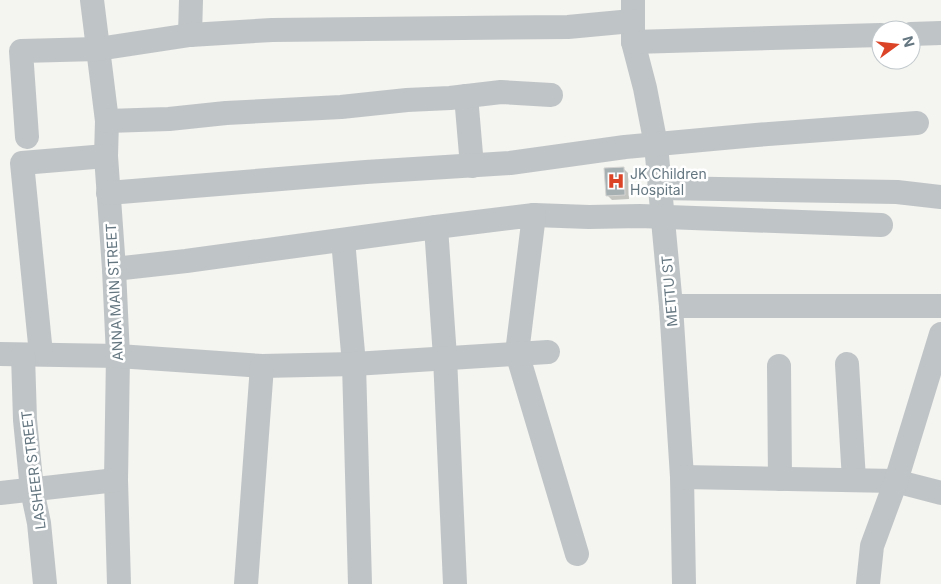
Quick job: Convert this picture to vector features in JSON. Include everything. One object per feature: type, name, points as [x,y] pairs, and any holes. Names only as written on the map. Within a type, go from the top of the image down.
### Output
[{"type":"street","name":"ANNA MAIN STREET","points":[[92,0],[107,121],[106,156],[114,269],[118,356],[116,480],[119,584]]},
{"type":"street","points":[[190,35],[191,0]]},
{"type":"street","points":[[27,138],[20,51],[98,49],[190,35],[272,30],[568,27],[632,21],[871,33]]},
{"type":"street","name":"METTU ST","points":[[632,21],[656,145],[671,306],[682,477],[684,584]]},
{"type":"street","points":[[921,34],[941,33]]},
{"type":"street","points":[[107,121],[169,119],[226,113],[341,107],[501,92],[551,95]]},
{"type":"street","points":[[466,96],[472,166]]},
{"type":"street","points":[[108,192],[510,163],[625,147],[917,123]]},
{"type":"street","name":"LASHEER STREET","points":[[46,584],[40,524],[32,490],[21,354],[22,163],[106,156]]},
{"type":"street","points":[[660,188],[896,192],[941,198]]},
{"type":"street","points":[[534,215],[517,353],[576,554]]},
{"type":"street","points":[[114,269],[534,215],[662,217],[881,226]]},
{"type":"street","points":[[436,227],[445,358],[455,584]]},
{"type":"street","points":[[343,240],[354,364],[360,584]]},
{"type":"street","points":[[671,306],[938,306]]},
{"type":"street","points":[[868,584],[872,546],[891,481],[941,334]]},
{"type":"street","points":[[21,354],[118,356],[262,366],[354,364],[548,352]]},
{"type":"street","points":[[847,364],[854,480]]},
{"type":"street","points":[[246,584],[262,366]]},
{"type":"street","points":[[779,366],[780,479]]},
{"type":"street","points":[[682,477],[891,481],[941,493]]},
{"type":"street","points":[[0,493],[116,480]]},
{"type":"building","points":[[624,167],[625,195],[606,196],[604,168]]},
{"type":"place","name":"JK Children Hospital","points":[[616,181]]}]
